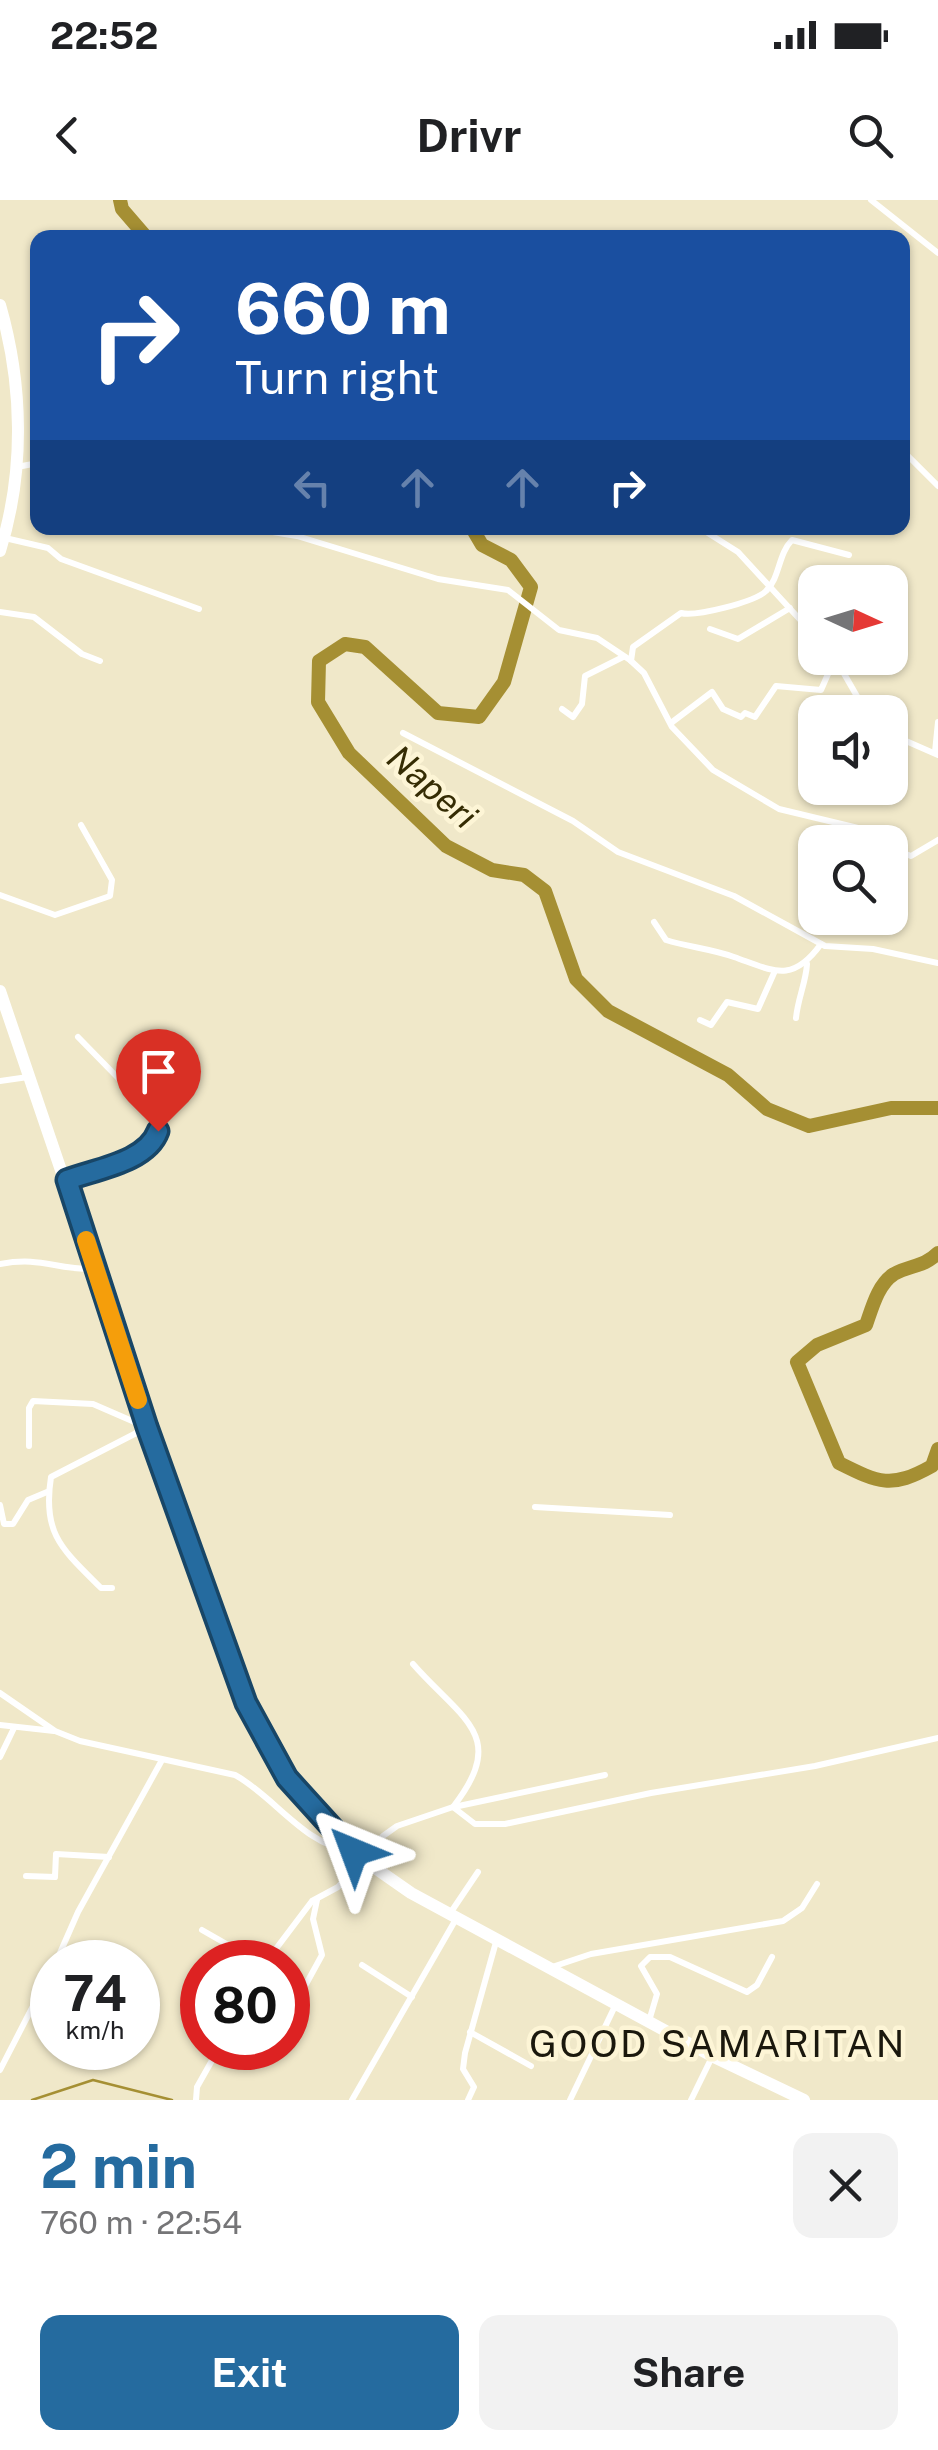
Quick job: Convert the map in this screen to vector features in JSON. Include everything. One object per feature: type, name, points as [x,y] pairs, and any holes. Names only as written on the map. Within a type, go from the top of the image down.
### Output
[{"type":"highway","points":[[0,305],[14,360],[16,467],[7,494],[2,544]]},
{"type":"highway","points":[[0,991],[67,1180],[147,1427],[246,1703],[287,1778],[358,1855],[452,1918],[712,2056],[804,2100]]},
{"type":"street","points":[[871,200],[909,230]]},
{"type":"street","points":[[910,231],[938,253]]},
{"type":"street","points":[[910,458],[938,486]]},
{"type":"street","points":[[16,467],[30,465]]},
{"type":"street","points":[[291,535],[438,579],[502,588],[514,594],[560,630],[597,638],[628,659],[652,686],[670,723],[713,770],[779,809],[846,825]]},
{"type":"street","points":[[711,535],[738,552],[798,617]]},
{"type":"street","points":[[562,709],[574,717],[582,704],[585,676],[628,659],[633,647],[681,613],[690,616],[749,601],[769,589],[784,548],[792,540],[848,555]]},
{"type":"street","points":[[2,544],[48,548],[62,560],[199,609]]},
{"type":"street","points":[[710,629],[738,639],[790,608]]},
{"type":"street","points":[[0,612],[34,617],[82,654],[100,661]]},
{"type":"street","points":[[670,723],[712,692],[723,709],[741,717],[745,713],[755,717],[776,686],[821,690],[828,675]]},
{"type":"street","points":[[908,742],[937,754],[938,722]]},
{"type":"street","points":[[403,733],[573,820],[618,852],[734,896],[821,944],[938,963]]},
{"type":"street","points":[[0,895],[55,915],[110,896],[112,880],[81,825]]},
{"type":"street","points":[[908,855],[938,840]]},
{"type":"street","points":[[654,922],[666,940],[732,956],[774,974],[806,964]]},
{"type":"street","points":[[796,1018],[806,964],[821,944]]},
{"type":"street","points":[[700,1020],[711,1026],[727,1002],[758,1010],[774,974]]},
{"type":"street","points":[[67,1180],[140,1154],[154,1143],[158,1131],[152,1090],[122,1082],[78,1037]]},
{"type":"street","points":[[0,1082],[29,1076]]},
{"type":"street","points":[[0,1264],[37,1259],[63,1268],[94,1269]]},
{"type":"street","points":[[29,1446],[28,1408],[33,1401],[92,1404],[147,1427]]},
{"type":"street","points":[[112,1588],[101,1588],[54,1536],[46,1510],[50,1477],[147,1427]]},
{"type":"street","points":[[0,1504],[4,1524],[13,1524],[28,1500],[48,1492]]},
{"type":"street","points":[[535,1507],[670,1515]]},
{"type":"street","points":[[414,1664],[470,1725],[482,1747],[477,1772],[453,1807]]},
{"type":"street","points":[[0,1693],[55,1731]]},
{"type":"street","points":[[0,1725],[55,1731],[118,1753],[235,1775],[258,1787],[320,1840],[358,1855]]},
{"type":"street","points":[[0,1757],[14,1728]]},
{"type":"street","points":[[453,1807],[475,1824],[505,1824],[651,1793],[815,1766],[938,1738]]},
{"type":"street","points":[[67,1940],[162,1760]]},
{"type":"street","points":[[278,1940],[318,1898],[338,1886],[358,1855],[397,1826],[453,1807],[605,1775]]},
{"type":"street","points":[[26,1876],[55,1876],[56,1854],[109,1857]]},
{"type":"street","points":[[352,2100],[478,1872]]},
{"type":"street","points":[[548,1968],[591,1954],[783,1921],[802,1908],[816,1884]]},
{"type":"street","points":[[310,1977],[322,1955],[313,1919],[318,1898]]},
{"type":"street","points":[[202,1930],[221,1940]]},
{"type":"street","points":[[468,2100],[474,2087],[463,2069],[496,1942]]},
{"type":"street","points":[[648,2022],[657,1994],[641,1966],[650,1958],[670,1957],[747,1992],[757,1985],[772,1958]]},
{"type":"street","points":[[362,1965],[412,1997]]},
{"type":"street","points":[[570,2100],[616,2005]]},
{"type":"street","points":[[0,2070],[30,2012]]},
{"type":"street","points":[[470,2032],[531,2066]]},
{"type":"street","points":[[691,2100],[712,2056]]},
{"type":"street","points":[[196,2100],[197,2087],[207,2070]]},
{"type":"waterway","name":"Naperi","points":[[120,200],[122,209],[140,230]]},
{"type":"waterway","name":"Naperi","points":[[476,535],[482,545],[511,560],[531,587],[504,682],[479,717],[438,713],[365,647],[345,644],[319,661],[318,702],[349,753],[446,846],[492,870],[524,875],[545,891],[576,979],[608,1011],[728,1075],[767,1109],[809,1126],[891,1108],[938,1108]]},
{"type":"waterway","name":"Naperi","points":[[938,1253],[888,1278],[866,1325],[817,1345],[797,1362],[839,1463],[875,1479],[895,1480],[932,1466],[938,1449]]},
{"type":"waterway","points":[[32,2100],[93,2080],[172,2100]]},
{"type":"slow traffic","points":[[86,1240],[138,1400]]},
{"type":"district","name":"GOOD SAMARITAN","points":[[718,2044]]},
{"type":"route","points":[[158,1131],[154,1143],[140,1154],[67,1180],[147,1427],[246,1703],[287,1778],[354,1852]]}]
